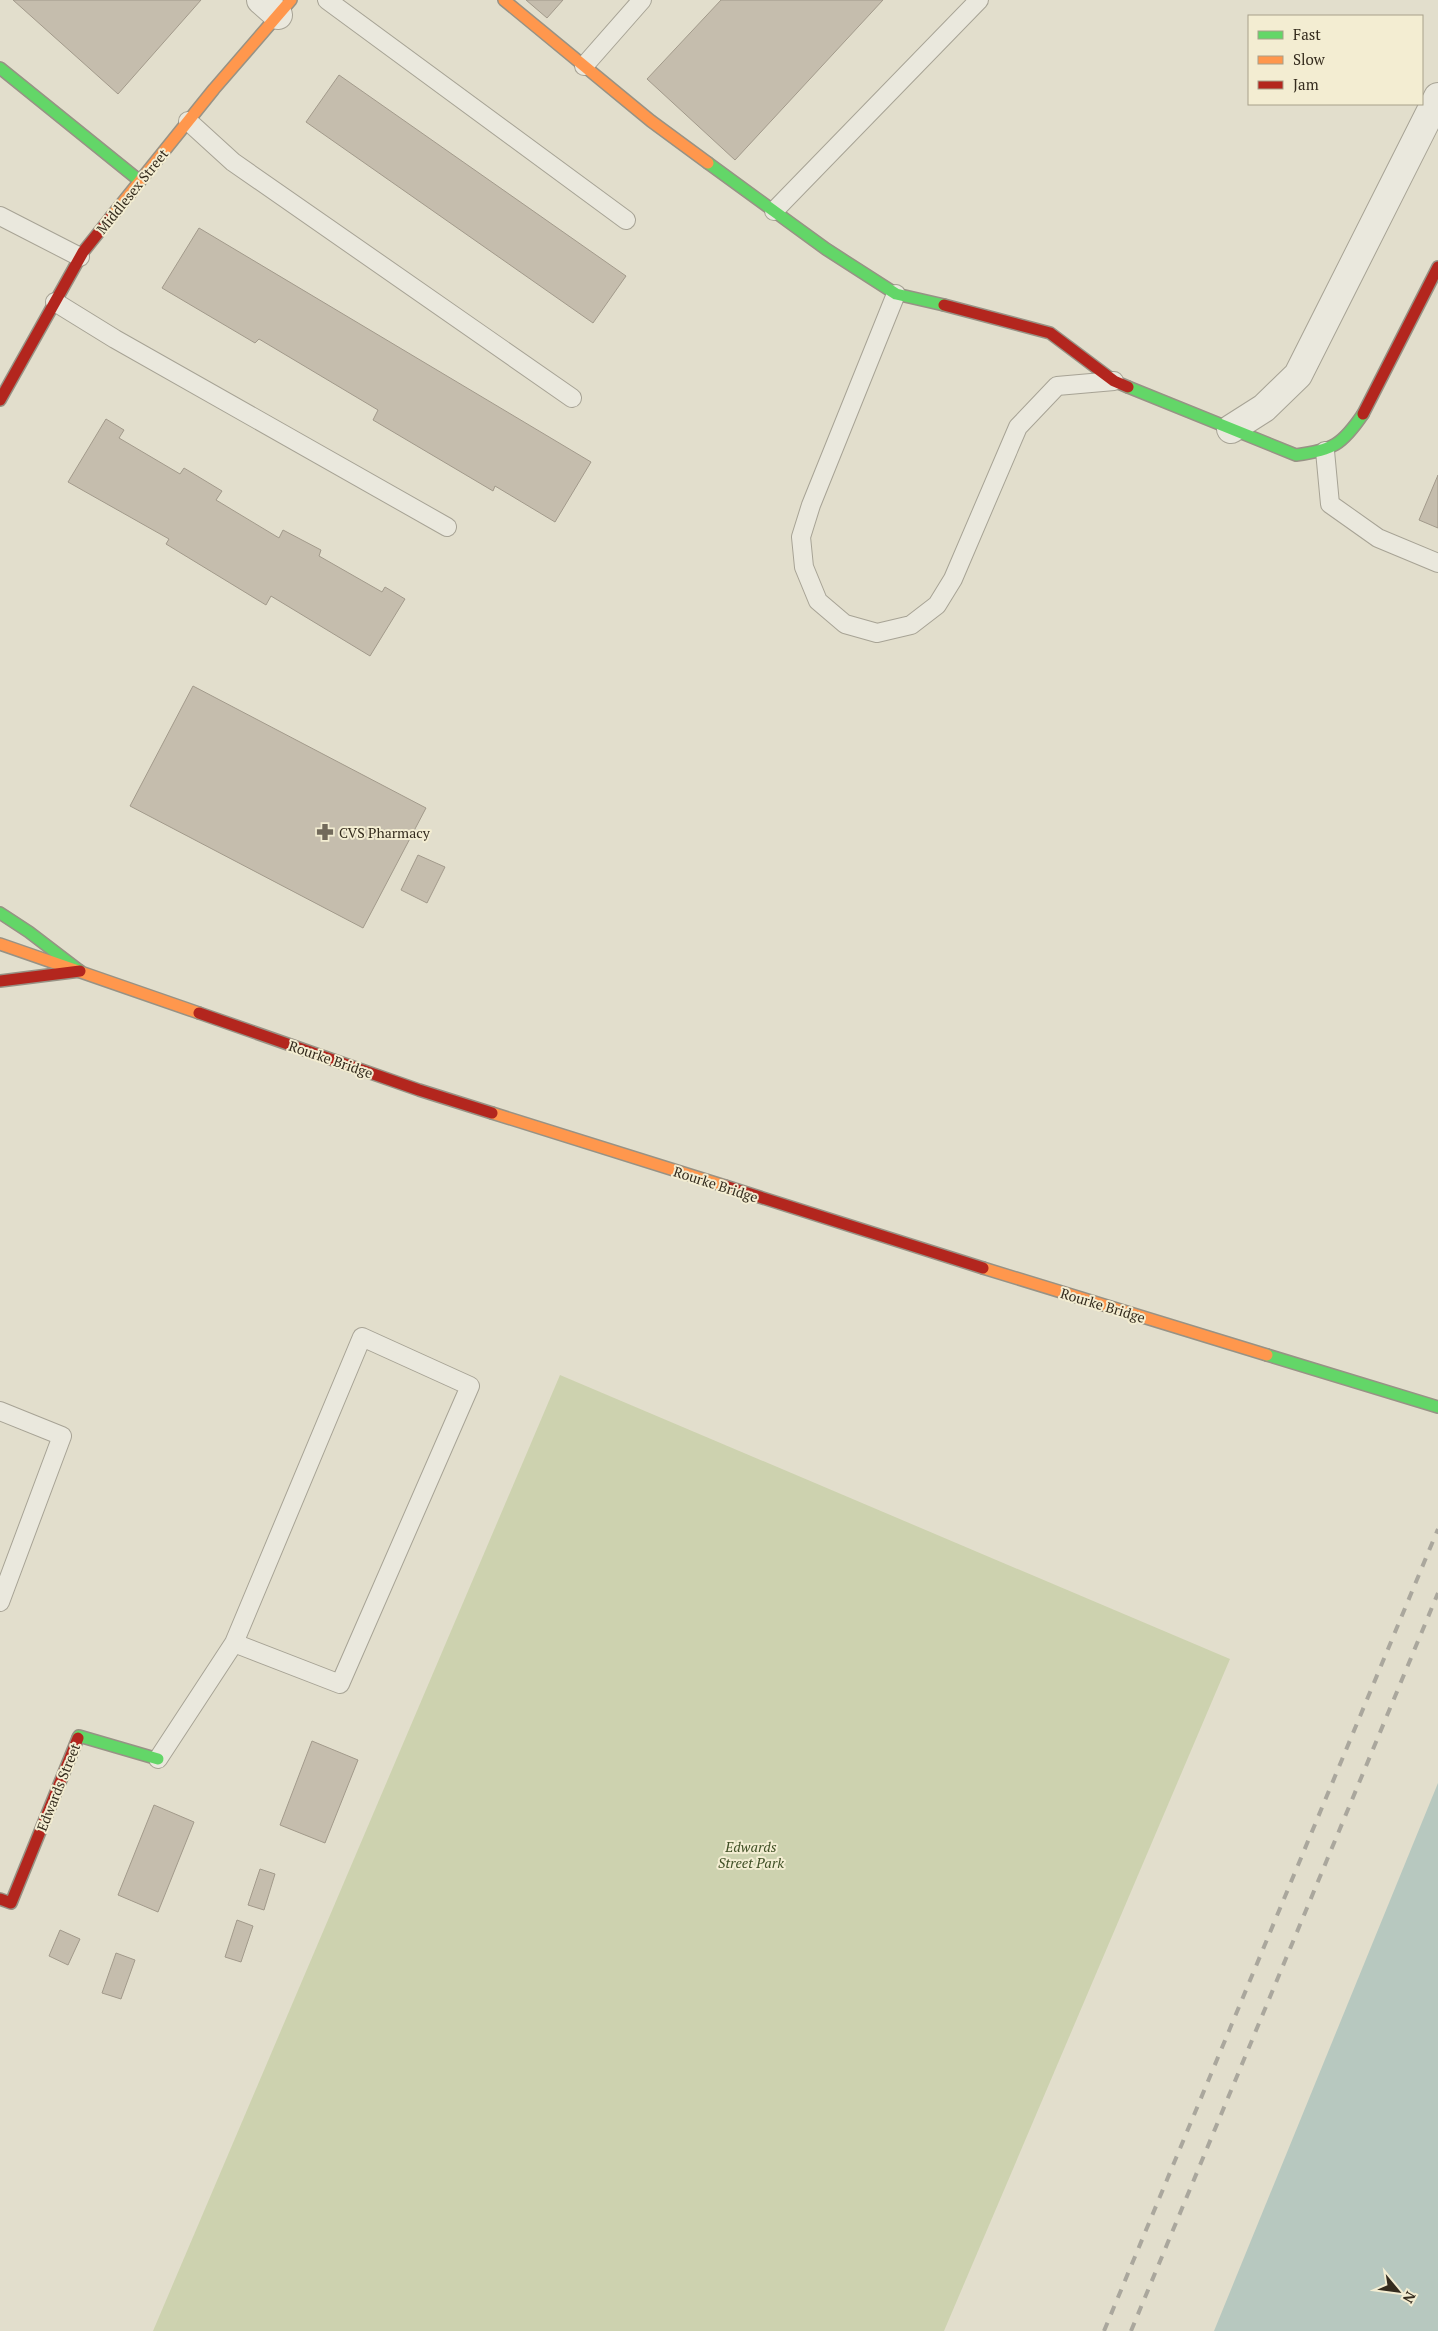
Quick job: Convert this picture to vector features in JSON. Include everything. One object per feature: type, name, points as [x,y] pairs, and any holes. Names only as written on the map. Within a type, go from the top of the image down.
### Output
[{"type":"main road","points":[[504,0],[651,121],[826,249],[896,294],[942,304],[1050,333],[1114,382],[1296,455],[1325,451],[1350,434],[1364,413],[1438,267]]},
{"type":"main road","name":"Middlesex Street","points":[[0,400],[80,257],[188,121],[276,5]]},
{"type":"main road","points":[[0,68],[140,181]]},
{"type":"main road","points":[[0,913],[29,932],[80,971]]},
{"type":"main road","name":"Rourke Bridge","points":[[0,944],[419,1090],[1290,1363],[1438,1407]]},
{"type":"main road","points":[[0,981],[80,971]]},
{"type":"main road","name":"Edwards Street","points":[[0,1899],[10,1903],[79,1736],[158,1759]]},
{"type":"street","points":[[1230,429],[1264,408],[1298,375],[1438,97]]},
{"type":"lane","points":[[327,0],[626,220]]},
{"type":"lane","points":[[584,66],[642,0]]},
{"type":"lane","points":[[774,211],[979,0]]},
{"type":"lane","points":[[188,121],[233,162],[572,398]]},
{"type":"lane","points":[[0,216],[80,257]]},
{"type":"lane","points":[[896,294],[811,505],[801,537],[804,567],[818,601],[845,624],[878,633],[911,626],[937,605],[953,579],[1018,428],[1057,386],[1114,382]]},
{"type":"lane","points":[[55,302],[115,339],[447,527]]},
{"type":"lane","points":[[1325,451],[1330,504],[1378,538],[1438,563]]},
{"type":"lane","points":[[158,1759],[234,1643],[362,1337],[470,1386],[340,1684],[234,1643]]},
{"type":"lane","points":[[0,1411],[62,1436],[0,1602]]},
{"type":"green space","name":"Edwards Street Park","points":[[560,1375],[1230,1659],[944,2331],[153,2331]]},
{"type":"shaded area","points":[[1438,1783],[1438,2331],[1214,2331]]},
{"type":"building","points":[[13,0],[201,0],[118,94]]},
{"type":"building","points":[[526,0],[563,0],[547,18]]},
{"type":"building","points":[[721,0],[883,0],[735,160],[647,79]]},
{"type":"building","points":[[339,75],[626,276],[593,323],[306,122]]},
{"type":"building","points":[[199,228],[591,462],[555,522],[495,486],[493,491],[373,420],[378,410],[259,339],[255,343],[162,288]]},
{"type":"building","points":[[106,419],[124,430],[119,438],[180,474],[184,468],[222,491],[216,500],[279,538],[283,530],[321,550],[319,556],[382,592],[385,587],[405,599],[370,656],[271,596],[266,605],[166,544],[169,539],[68,482]]},
{"type":"building","points":[[1438,475],[1438,528],[1419,520]]},
{"type":"building","name":"CVS Pharmacy","points":[[193,686],[426,808],[363,928],[130,806]]},
{"type":"building","points":[[418,855],[445,867],[427,903],[401,890]]},
{"type":"building","points":[[312,1741],[358,1760],[325,1843],[280,1825]]},
{"type":"building","points":[[154,1805],[194,1822],[158,1912],[118,1895]]},
{"type":"building","points":[[260,1869],[275,1874],[264,1910],[248,1905]]},
{"type":"building","points":[[237,1920],[253,1926],[241,1962],[225,1957]]},
{"type":"building","points":[[60,1930],[80,1939],[68,1965],[49,1956]]},
{"type":"building","points":[[116,1953],[135,1960],[121,1999],[102,1993]]},
{"type":"railway","points":[[1104,2331],[1438,1529]]},
{"type":"railway","points":[[1131,2331],[1438,1593]]},
{"type":"traffic: fast","points":[[0,68],[140,181]]},
{"type":"traffic: fast","points":[[708,163],[826,249],[896,294],[944,305]]},
{"type":"traffic: fast","points":[[1128,387],[1296,455],[1319,451],[1335,444],[1349,433],[1363,414]]},
{"type":"traffic: fast","points":[[0,913],[29,932],[80,971]]},
{"type":"traffic: fast","points":[[1267,1355],[1438,1407]]},
{"type":"traffic: fast","points":[[78,1738],[79,1736],[158,1759]]},
{"type":"traffic: slow","points":[[111,217],[214,89],[291,0]]},
{"type":"traffic: slow","points":[[504,0],[651,121],[708,163]]},
{"type":"traffic: slow","points":[[0,944],[199,1013]]},
{"type":"traffic: slow","points":[[492,1113],[725,1186]]},
{"type":"traffic: slow","points":[[983,1268],[1267,1355]]},
{"type":"traffic: jam","points":[[0,400],[83,252],[111,217]]},
{"type":"traffic: jam","points":[[1363,414],[1438,267]]},
{"type":"traffic: jam","points":[[944,305],[1050,333],[1114,381],[1128,387]]},
{"type":"traffic: jam","points":[[0,981],[80,971]]},
{"type":"traffic: jam","points":[[199,1013],[419,1090],[492,1113]]},
{"type":"traffic: jam","points":[[725,1186],[983,1268]]},
{"type":"traffic: jam","points":[[0,1899],[11,1903],[78,1738]]},
{"type":"place","name":"CVS Pharmacy","points":[[325,832]]}]
